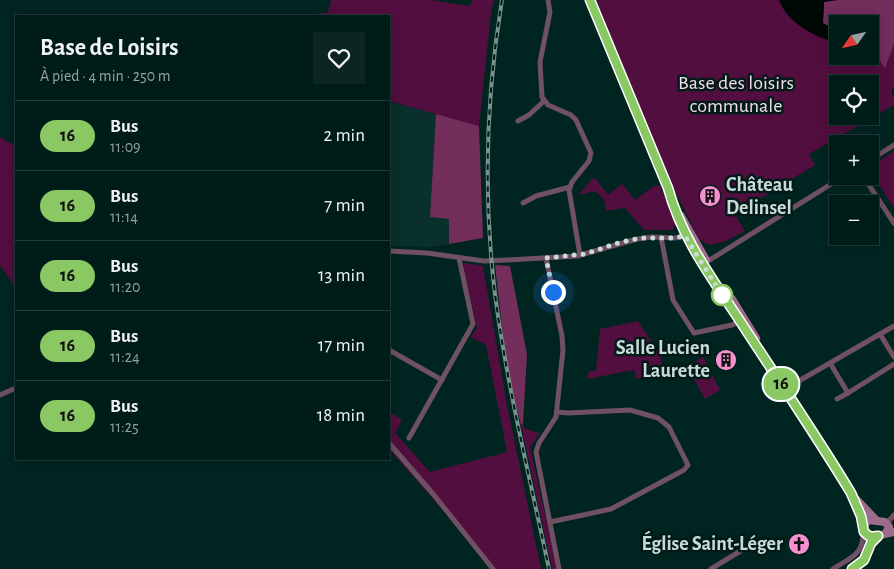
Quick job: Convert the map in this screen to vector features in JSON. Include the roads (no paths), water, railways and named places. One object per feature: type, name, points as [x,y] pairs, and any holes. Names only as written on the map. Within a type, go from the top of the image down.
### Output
[{"type":"main road","points":[[590,0],[668,188],[688,234],[704,263],[758,340],[767,362],[851,493],[867,512],[888,530],[870,537],[863,529],[861,516],[851,493]]},
{"type":"main road","points":[[863,529],[870,520],[877,521]]},
{"type":"street","points":[[523,203],[536,196],[570,187],[591,159],[591,150],[576,120],[544,101],[540,89],[540,62],[550,12],[548,0]]},
{"type":"street","points":[[518,121],[529,115],[544,101]]},
{"type":"street","points":[[879,155],[894,146]]},
{"type":"street","points":[[704,263],[830,185]]},
{"type":"street","points":[[869,185],[894,223]]},
{"type":"street","points":[[570,187],[580,255]]},
{"type":"street","points":[[390,251],[427,253],[484,261],[546,258],[580,255],[648,237],[675,238],[688,234]]},
{"type":"street","points":[[661,237],[673,300],[693,331],[697,333],[732,325],[742,319]]},
{"type":"street","points":[[409,438],[473,324],[459,258]]},
{"type":"street","points":[[546,258],[564,346],[557,412],[553,423],[539,443],[536,452],[560,569]]},
{"type":"street","points":[[785,389],[894,326]]},
{"type":"street","points":[[880,334],[894,357]]},
{"type":"street","points":[[390,351],[442,380]]},
{"type":"street","points":[[830,363],[848,393]]},
{"type":"street","points":[[837,399],[894,364]]},
{"type":"street","points":[[0,396],[15,388]]},
{"type":"street","points":[[550,522],[611,509],[684,470],[688,465],[669,427],[658,418],[630,410],[557,412]]},
{"type":"street","points":[[390,444],[434,495],[493,569]]},
{"type":"street","points":[[852,569],[864,560],[871,543],[888,530],[894,516]]},
{"type":"street","points":[[833,569],[859,551],[863,542],[863,529]]},
{"type":"street","points":[[711,569],[746,547],[757,544]]},
{"type":"railway","points":[[502,0],[492,73],[488,147],[491,257],[506,363],[549,569]]},
{"type":"place","name":"Château Delinsel","points":[[710,196]]},
{"type":"place","name":"Salle Lucien Laurette","points":[[726,360]]},
{"type":"place","name":"Église Saint-Léger","points":[[799,544]]},
{"type":"park label","name":"Base des loisirs communale","points":[[736,94]]}]
